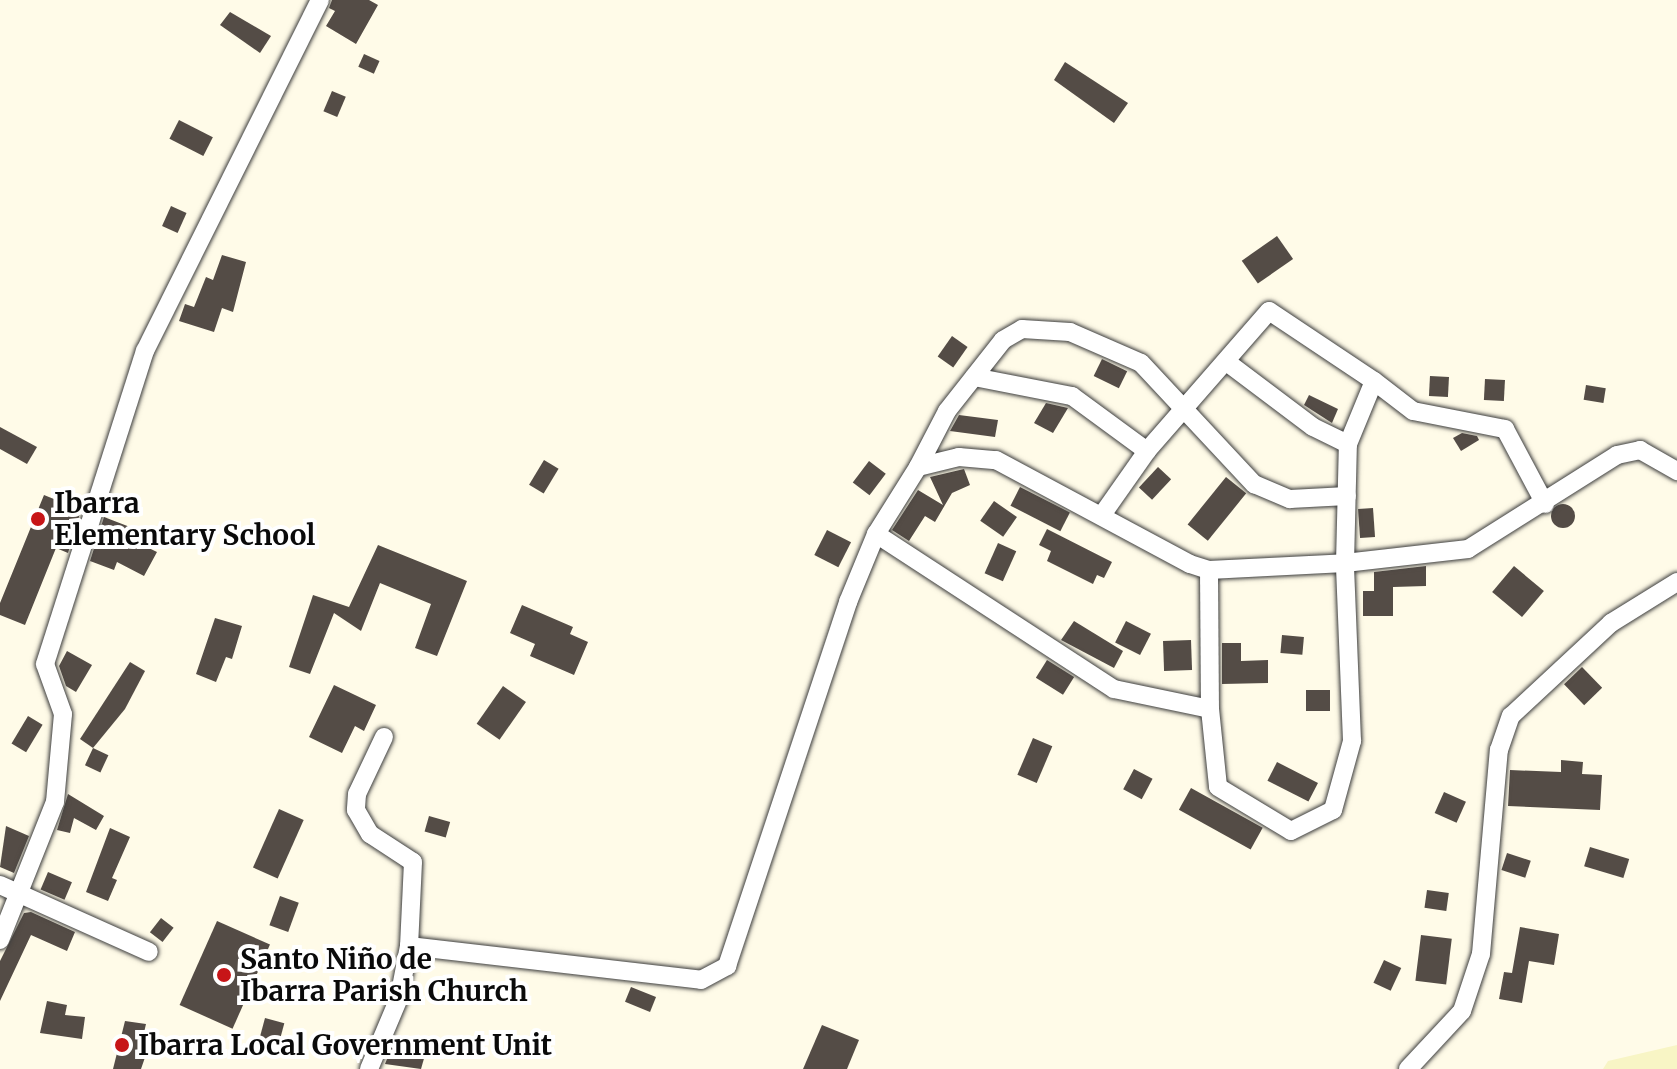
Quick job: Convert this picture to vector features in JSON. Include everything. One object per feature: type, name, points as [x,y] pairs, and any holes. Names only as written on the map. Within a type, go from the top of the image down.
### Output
[{"type":"street","points":[[0,940],[55,802],[63,714],[45,664],[145,351],[320,0]]},
{"type":"street","points":[[1102,515],[1147,451],[1228,363],[1269,311],[1413,411],[1505,429],[1545,504]]},
{"type":"street","points":[[409,946],[701,980],[727,966],[848,602],[876,534],[918,467],[947,411],[1003,340],[1022,329],[1070,332],[1141,363],[1187,408],[1254,484],[1290,499],[1347,496]]},
{"type":"street","points":[[1228,363],[1313,427],[1348,444]]},
{"type":"street","points":[[974,377],[1072,396],[1147,451]]},
{"type":"street","points":[[1209,570],[1210,709],[1218,787],[1291,831],[1333,810],[1352,741],[1345,563],[1348,444],[1374,381]]},
{"type":"street","points":[[918,467],[959,457],[996,460],[1190,564],[1209,570],[1345,563],[1468,549],[1545,504],[1617,455],[1640,450],[1677,471]]},
{"type":"street","points":[[876,534],[1114,689],[1210,709]]},
{"type":"street","points":[[1408,1069],[1462,1011],[1481,954],[1499,750],[1511,716],[1611,623],[1677,582]]},
{"type":"street","points":[[369,1069],[399,998],[409,946],[413,862],[370,834],[356,810],[357,794],[384,737]]},
{"type":"street","points":[[0,885],[149,952]]},
{"type":"shaded area","points":[[1677,1045],[1677,1069],[1603,1069],[1608,1061]]},
{"type":"building","points":[[332,0],[369,0],[378,5],[356,44],[326,26],[335,11],[329,8]]},
{"type":"building","points":[[230,12],[271,36],[260,53],[220,25]]},
{"type":"building","points":[[364,54],[380,61],[374,74],[358,67]]},
{"type":"building","points":[[1065,62],[1128,103],[1114,123],[1054,80]]},
{"type":"building","points":[[332,91],[346,97],[337,117],[323,111]]},
{"type":"building","points":[[179,120],[213,137],[203,156],[169,139]]},
{"type":"building","points":[[171,206],[187,213],[178,233],[162,226]]},
{"type":"building","points":[[1277,236],[1293,259],[1258,284],[1242,261]]},
{"type":"building","points":[[222,255],[246,262],[233,312],[222,308],[214,332],[179,321],[185,304],[194,307],[206,277],[213,280]]},
{"type":"building","points":[[952,336],[968,347],[953,367],[938,356]]},
{"type":"building","points":[[1102,359],[1127,371],[1119,388],[1094,376]]},
{"type":"building","points":[[1430,376],[1449,377],[1448,397],[1429,396]]},
{"type":"building","points":[[1485,379],[1505,380],[1504,401],[1484,400]]},
{"type":"building","points":[[1586,385],[1606,388],[1603,403],[1584,400]]},
{"type":"building","points":[[1309,395],[1338,409],[1332,423],[1304,405]]},
{"type":"building","points":[[1046,403],[1068,408],[1053,433],[1034,423]]},
{"type":"building","points":[[959,415],[998,420],[995,437],[950,431]]},
{"type":"building","points":[[0,427],[37,447],[27,464],[0,449]]},
{"type":"building","points":[[1462,433],[1477,436],[1479,440],[1461,451],[1453,438]]},
{"type":"building","points":[[544,460],[559,469],[544,494],[529,485]]},
{"type":"building","points":[[869,461],[886,474],[870,495],[853,483]]},
{"type":"building","points":[[1158,467],[1171,479],[1152,500],[1139,487]]},
{"type":"building","points":[[964,469],[970,485],[952,493],[935,522],[925,516],[909,541],[892,530],[918,490],[943,505],[930,477]]},
{"type":"building","points":[[1226,477],[1246,493],[1208,541],[1188,524]]},
{"type":"building","points":[[1020,487],[1070,512],[1060,531],[1010,506]]},
{"type":"building","points":[[44,495],[81,510],[68,553],[56,548],[25,625],[0,615],[0,603]]},
{"type":"building","points":[[994,501],[1017,517],[1003,537],[980,521]]},
{"type":"building","points":[[1563,504],[1571,508],[1575,516],[1571,524],[1563,528],[1555,524],[1551,516],[1555,508]]},
{"type":"building","points":[[1373,508],[1375,537],[1360,538],[1358,509]]},
{"type":"building","points":[[104,517],[130,527],[126,537],[157,552],[144,576],[117,562],[114,570],[90,561]]},
{"type":"building","points":[[1047,529],[1112,562],[1104,578],[1097,575],[1093,584],[1047,561],[1051,551],[1039,545]]},
{"type":"building","points":[[827,530],[851,542],[838,567],[814,555]]},
{"type":"building","points":[[998,543],[1016,551],[1003,581],[985,573]]},
{"type":"building","points":[[378,545],[467,581],[437,656],[415,648],[431,604],[380,583],[361,631],[334,613],[310,674],[289,667],[313,595],[349,607]]},
{"type":"building","points":[[1426,566],[1426,586],[1393,587],[1393,616],[1363,616],[1363,591],[1374,591],[1374,572]]},
{"type":"building","points":[[1514,566],[1544,591],[1522,617],[1492,592]]},
{"type":"building","points":[[522,605],[573,627],[570,634],[588,642],[574,675],[530,656],[535,644],[510,633]]},
{"type":"building","points":[[215,618],[242,626],[232,659],[226,657],[216,682],[196,674]]},
{"type":"building","points":[[1074,621],[1123,651],[1114,668],[1061,640]]},
{"type":"building","points":[[1126,621],[1151,634],[1140,655],[1115,642]]},
{"type":"building","points":[[1282,635],[1304,637],[1302,655],[1280,653]]},
{"type":"building","points":[[1191,640],[1192,670],[1164,671],[1163,641]]},
{"type":"building","points":[[1222,643],[1241,643],[1241,661],[1268,660],[1268,683],[1222,684]]},
{"type":"building","points":[[67,651],[92,665],[76,692],[66,686],[59,666]]},
{"type":"building","points":[[1047,660],[1074,677],[1063,695],[1036,678]]},
{"type":"building","points":[[130,662],[145,671],[125,709],[93,748],[80,739]]},
{"type":"building","points":[[1582,667],[1602,688],[1584,705],[1564,684]]},
{"type":"building","points":[[334,685],[376,705],[364,731],[355,726],[342,753],[309,737]]},
{"type":"building","points":[[503,686],[526,702],[500,740],[477,724]]},
{"type":"building","points":[[1306,690],[1330,690],[1330,711],[1306,711]]},
{"type":"building","points":[[28,716],[43,725],[26,752],[12,743]]},
{"type":"building","points":[[1033,738],[1052,746],[1037,783],[1017,775]]},
{"type":"building","points":[[93,748],[108,755],[100,772],[85,765]]},
{"type":"building","points":[[1561,760],[1583,762],[1582,774],[1602,775],[1600,810],[1508,806],[1510,770],[1561,772]]},
{"type":"building","points":[[1277,762],[1318,783],[1308,802],[1267,781]]},
{"type":"building","points":[[1134,769],[1153,779],[1142,799],[1123,789]]},
{"type":"building","points":[[1191,788],[1263,828],[1251,850],[1179,810]]},
{"type":"building","points":[[1444,792],[1466,802],[1457,823],[1435,813]]},
{"type":"building","points":[[68,794],[104,816],[96,830],[74,818],[70,833],[57,830]]},
{"type":"building","points":[[279,809],[304,820],[278,878],[253,867]]},
{"type":"building","points":[[429,816],[450,822],[446,837],[425,831]]},
{"type":"building","points":[[6,826],[29,836],[14,873],[0,867]]},
{"type":"building","points":[[110,828],[130,837],[112,878],[117,880],[108,901],[86,892]]},
{"type":"building","points":[[1590,847],[1629,859],[1623,878],[1584,866]]},
{"type":"building","points":[[1507,853],[1531,861],[1525,878],[1501,870]]},
{"type":"building","points":[[48,872],[72,882],[65,900],[41,889]]},
{"type":"building","points":[[1427,890],[1449,893],[1446,911],[1424,908]]},
{"type":"building","points":[[280,896],[299,903],[288,932],[269,925]]},
{"type":"building","points":[[31,912],[75,932],[67,951],[31,935],[0,1001],[0,961],[24,913]]},
{"type":"building","points":[[161,918],[174,928],[163,942],[150,932]]},
{"type":"building","name":"Santo Niño de Ibarra Parish Church","points":[[217,921],[270,945],[233,1029],[180,1005]]},
{"type":"building","points":[[1520,927],[1559,934],[1554,965],[1529,961],[1522,1003],[1499,999],[1504,972],[1512,973]]},
{"type":"building","points":[[1421,935],[1452,939],[1446,984],[1415,981]]},
{"type":"building","points":[[1384,960],[1401,968],[1391,991],[1373,983]]},
{"type":"building","points":[[631,987],[656,997],[650,1012],[625,1002]]},
{"type":"building","points":[[47,1001],[67,1005],[65,1015],[85,1017],[82,1039],[40,1033]]},
{"type":"building","points":[[265,1018],[284,1023],[279,1042],[260,1037]]},
{"type":"building","points":[[125,1021],[146,1024],[142,1041],[150,1043],[141,1069],[113,1069]]},
{"type":"building","points":[[822,1025],[859,1040],[847,1069],[803,1069]]},
{"type":"building","points":[[392,1046],[425,1055],[421,1069],[385,1064]]},
{"type":"place","name":"Ibarra Elementary School","points":[[38,519]]},
{"type":"place","name":"Santo Niño de Ibarra Parish Church","points":[[224,975]]},
{"type":"place","name":"Ibarra Local Government Unit","points":[[122,1045]]}]
